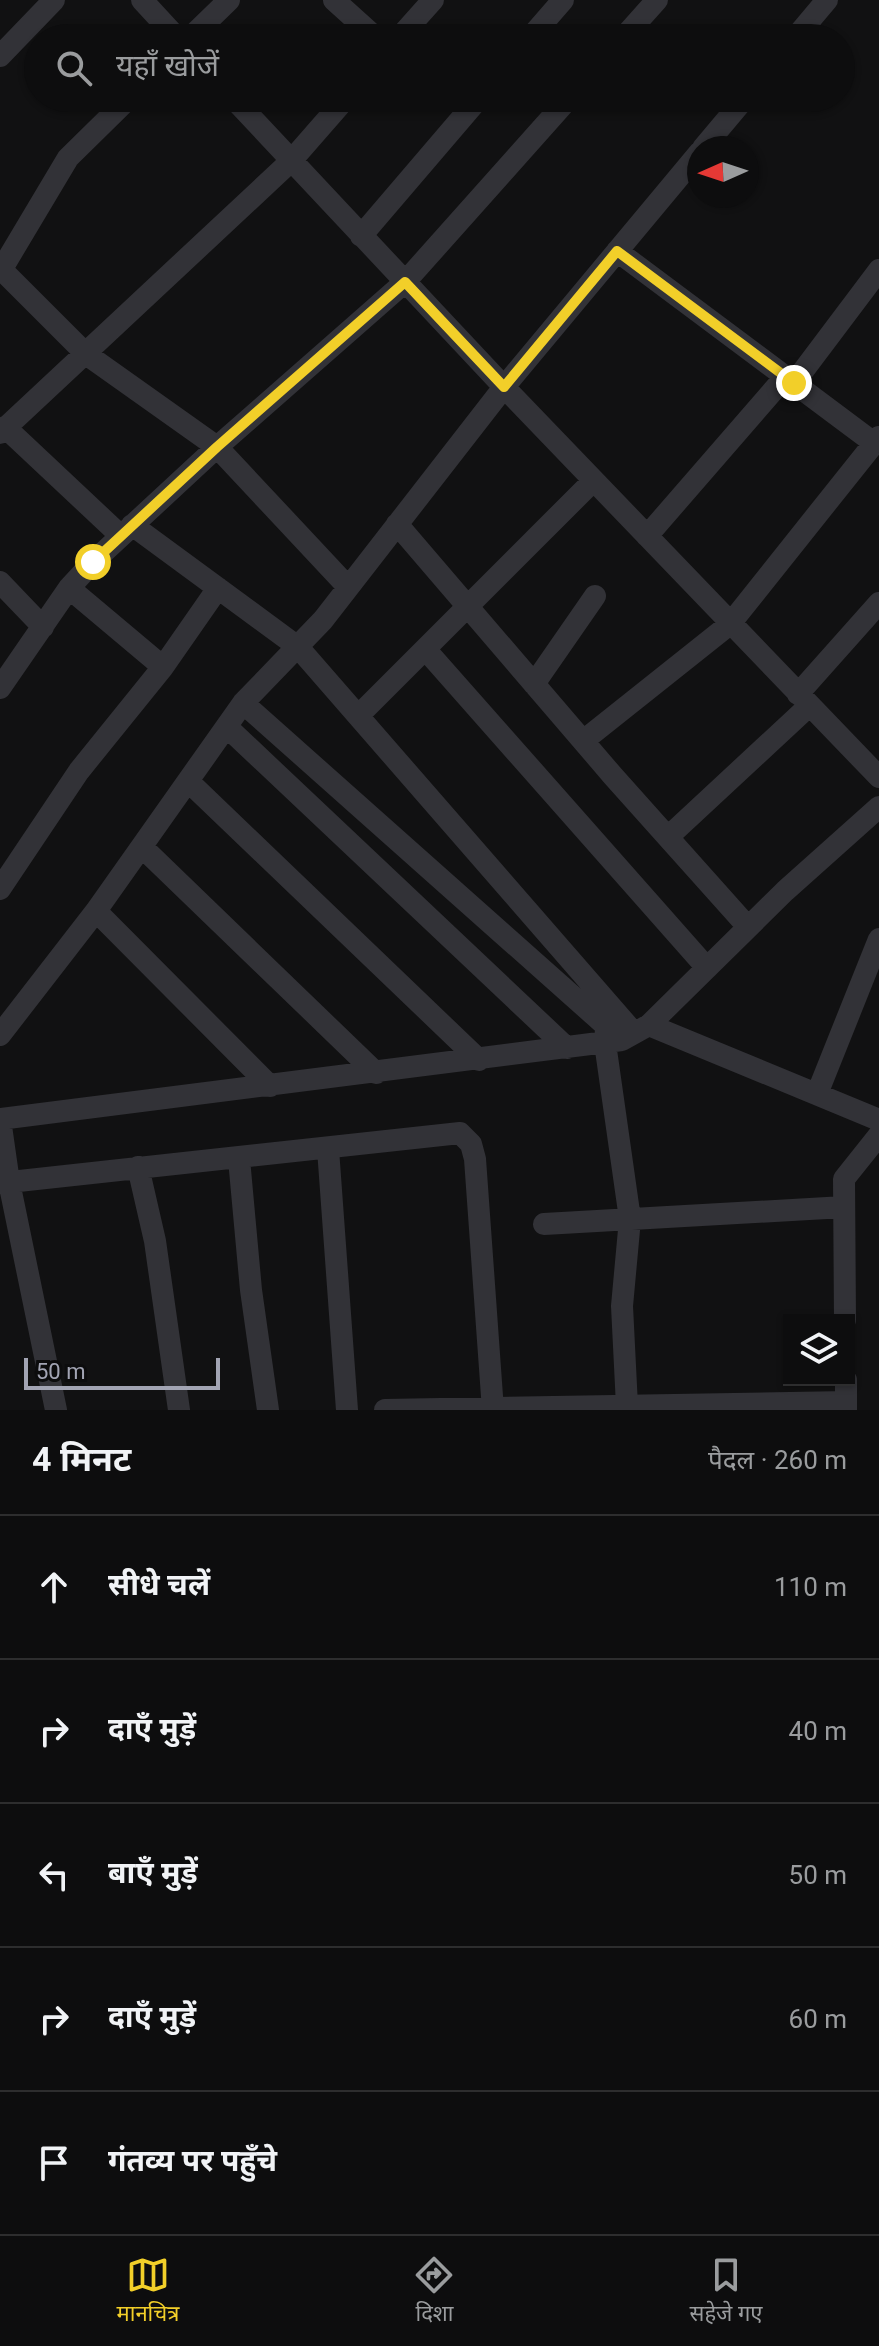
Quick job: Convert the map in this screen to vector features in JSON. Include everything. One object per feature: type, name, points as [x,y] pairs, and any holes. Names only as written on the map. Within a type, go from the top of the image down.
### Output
[{"type":"street","points":[[31,24],[54,0]]},
{"type":"street","points":[[142,0],[164,24]]},
{"type":"street","points":[[204,24],[229,0]]},
{"type":"street","points":[[334,0],[361,24]]},
{"type":"street","points":[[412,24],[433,0]]},
{"type":"street","points":[[542,24],[563,0]]},
{"type":"street","points":[[636,24],[657,0]]},
{"type":"street","points":[[807,24],[827,0]]},
{"type":"street","points":[[0,56],[24,31]]},
{"type":"street","points":[[115,112],[68,158],[1,270],[86,354],[217,447],[348,587]]},
{"type":"street","points":[[246,112],[593,481],[879,777]]},
{"type":"street","points":[[334,112],[291,161],[2,430],[126,531],[218,588],[298,647],[623,1033],[630,1219],[622,1306],[627,1406]]},
{"type":"street","points":[[361,236],[467,112]]},
{"type":"street","points":[[0,688],[69,588],[217,447],[405,282],[557,112]]},
{"type":"street","points":[[713,136],[733,112]]},
{"type":"street","points":[[0,1035],[96,911],[243,703],[298,647],[348,587],[504,387],[687,167]]},
{"type":"street","points":[[583,741],[730,624],[876,440],[789,380],[617,251]]},
{"type":"street","points":[[647,536],[789,380],[879,270]]},
{"type":"street","points":[[358,716],[593,481]]},
{"type":"street","points":[[397,524],[748,927]]},
{"type":"street","points":[[0,582],[43,627]]},
{"type":"street","points":[[69,588],[163,667]]},
{"type":"street","points":[[0,889],[79,771],[163,667],[218,588]]},
{"type":"street","points":[[534,684],[595,596]]},
{"type":"street","points":[[668,837],[804,700],[879,603]]},
{"type":"street","points":[[426,650],[707,968]]},
{"type":"street","points":[[243,703],[623,1033],[817,1094],[879,1120]]},
{"type":"street","points":[[227,727],[567,1048]]},
{"type":"street","points":[[188,781],[479,1060]]},
{"type":"street","points":[[56,1410],[5,1182],[0,1119],[567,1048],[623,1033],[707,968],[879,807]]},
{"type":"street","points":[[142,847],[376,1073]]},
{"type":"street","points":[[96,911],[270,1086]]},
{"type":"street","points":[[817,1094],[879,939]]},
{"type":"street","points":[[5,1182],[460,1133],[471,1144],[475,1159],[492,1409]]},
{"type":"street","points":[[845,1314],[844,1179],[879,1135]]},
{"type":"street","points":[[328,1149],[347,1410]]},
{"type":"street","points":[[239,1159],[251,1290],[268,1410]]},
{"type":"street","points":[[138,1167],[155,1241],[179,1410]]},
{"type":"street","points":[[544,1224],[844,1207]]},
{"type":"street","points":[[385,1410],[706,1407],[846,1397]]},
{"type":"route","points":[[93,562],[217,447],[405,282],[504,387],[617,251],[794,383]]}]
